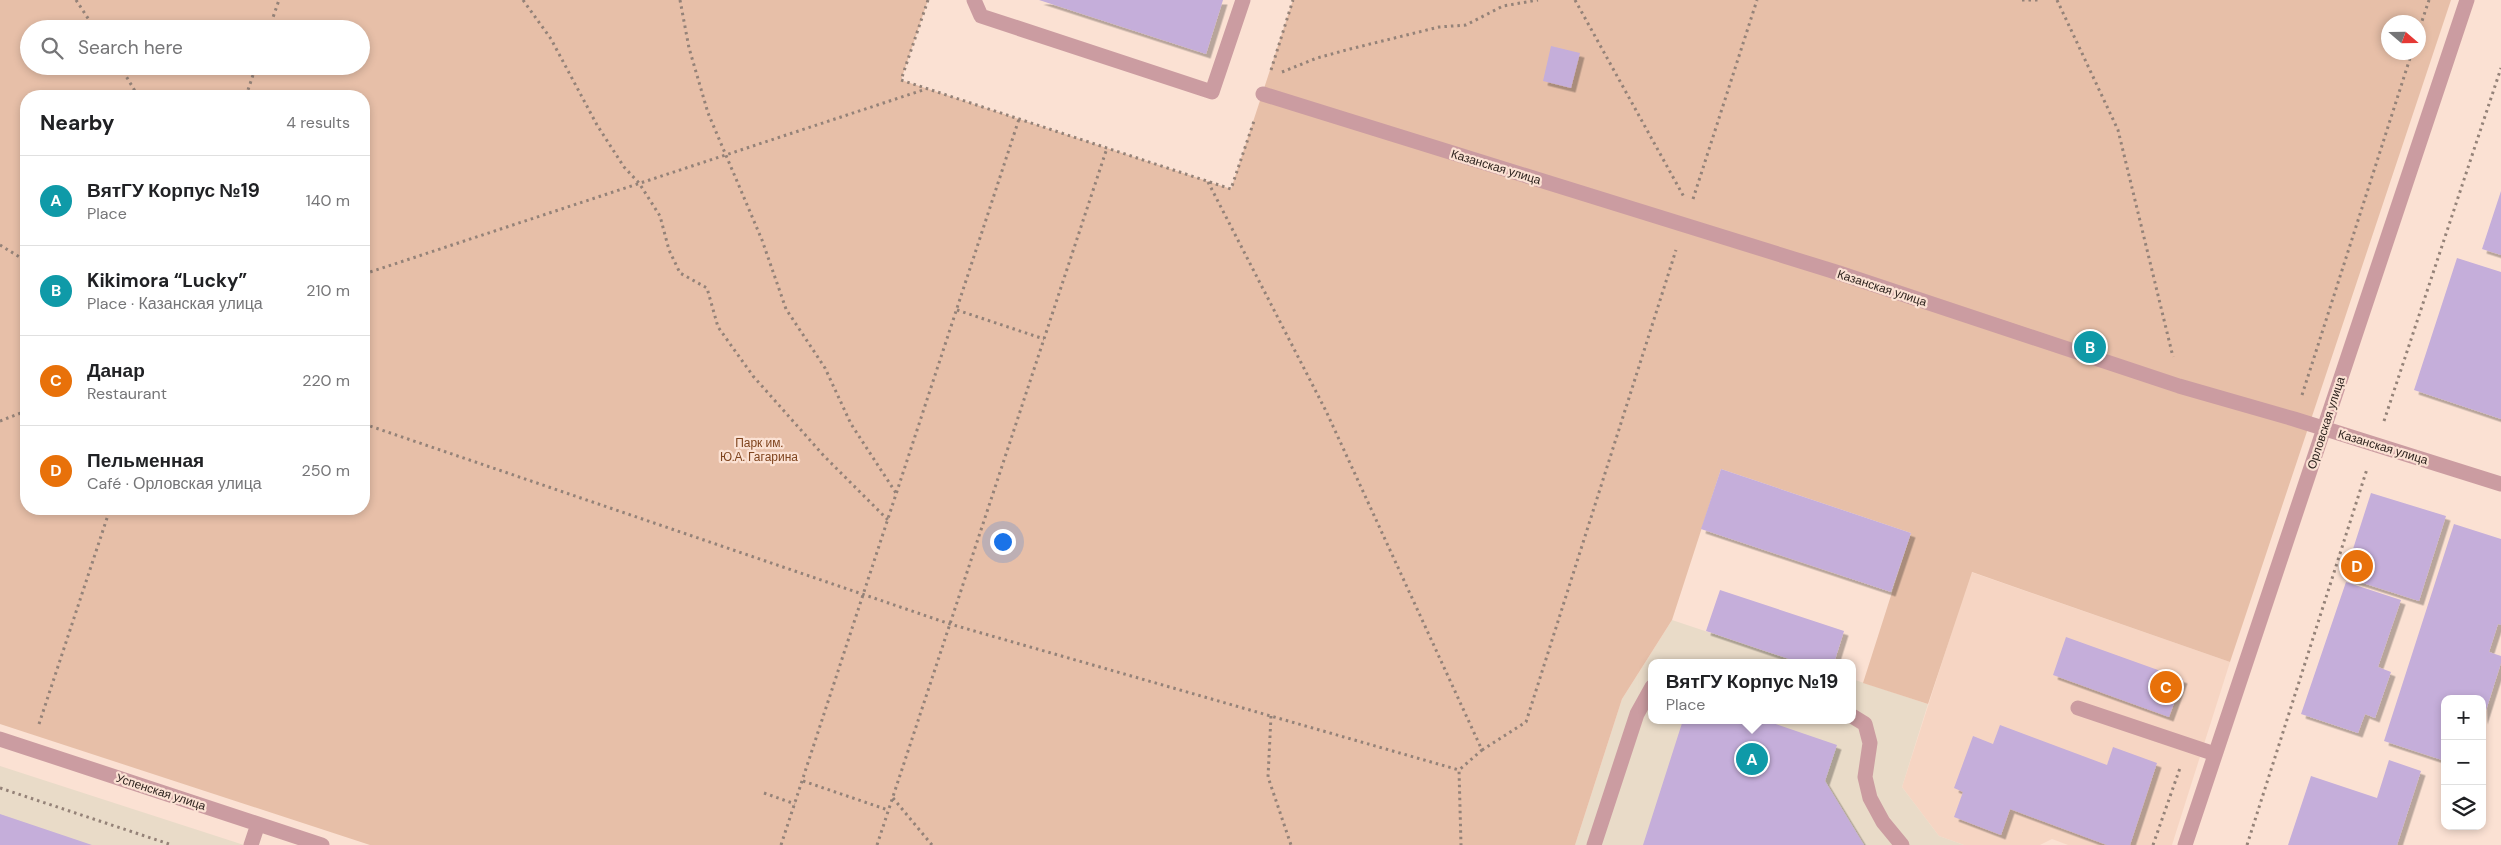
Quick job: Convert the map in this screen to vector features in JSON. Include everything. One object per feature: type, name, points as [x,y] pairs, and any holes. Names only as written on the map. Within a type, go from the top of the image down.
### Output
[{"type":"street","points":[[974,0],[981,16],[1212,92],[1243,0]]},
{"type":"street","name":"Орловская улица","points":[[2184,845],[2467,0]]},
{"type":"street","name":"Казанская улица","points":[[1263,94],[1839,274],[2180,386],[2294,419],[2501,484]]},
{"type":"street","points":[[1594,845],[1637,714],[1648,694]]},
{"type":"street","points":[[2078,708],[2215,754]]},
{"type":"street","points":[[1856,718],[1865,724],[1870,743],[1865,777],[1870,798],[1883,822],[1902,845]]},
{"type":"street","name":"Успенская улица","points":[[0,739],[322,845]]},
{"type":"street","points":[[251,845],[258,824]]},
{"type":"path","points":[[76,0],[89,20]]},
{"type":"path","points":[[272,20],[279,0]]},
{"type":"path","points":[[523,0],[551,39],[597,125],[624,167],[640,183],[660,216],[669,250],[680,273],[707,288],[718,326],[753,376],[824,456],[888,520]]},
{"type":"path","points":[[680,0],[689,48],[708,113],[762,240],[786,309],[825,368],[851,424],[897,494]]},
{"type":"path","points":[[928,0],[901,80],[1231,189],[1294,0]]},
{"type":"path","points":[[1268,78],[1317,58],[1439,27],[1466,26],[1503,6],[1538,0]]},
{"type":"path","points":[[1575,0],[1690,208]]},
{"type":"path","points":[[1459,770],[1482,750],[1526,722],[1756,0]]},
{"type":"path","points":[[2022,0],[2040,0]]},
{"type":"path","points":[[2057,0],[2118,130],[2180,386]]},
{"type":"path","points":[[2424,15],[2429,0]]},
{"type":"path","points":[[2294,419],[2409,60]]},
{"type":"path","points":[[125,75],[134,90]]},
{"type":"path","points":[[248,90],[253,75]]},
{"type":"path","points":[[370,272],[926,89]]},
{"type":"path","points":[[782,845],[1019,119]]},
{"type":"path","points":[[877,845],[1107,148]]},
{"type":"path","points":[[1208,182],[1326,411],[1482,750]]},
{"type":"path","points":[[0,245],[20,257]]},
{"type":"path","points":[[957,310],[1044,339]]},
{"type":"path","points":[[0,421],[20,413]]},
{"type":"path","points":[[370,426],[950,624],[1459,770]]},
{"type":"path","points":[[31,749],[108,515]]},
{"type":"path","points":[[1271,716],[1268,777],[1291,845]]},
{"type":"path","points":[[1459,770],[1461,845]]},
{"type":"path","points":[[802,781],[888,810]]},
{"type":"path","points":[[0,788],[172,845]]},
{"type":"path","points":[[764,793],[795,804]]},
{"type":"path","points":[[892,798],[932,845]]},
{"type":"shaded area","points":[[1971,572],[2230,662],[2172,845],[2068,845],[2052,839],[2040,845],[1964,845],[1939,836],[1902,787]]},
{"type":"shaded area","points":[[1672,620],[1789,659],[1648,659],[1648,724],[1856,724],[1856,680],[1928,704],[1902,787],[1939,836],[1964,845],[1575,845],[1622,699]]},
{"type":"shaded area","points":[[0,766],[244,845],[0,845]]},
{"type":"green space","name":"Парк им. Ю.А. Гагарина","points":[[0,0],[928,0],[901,80],[1231,189],[1293,0],[2451,0],[2230,662],[1972,572],[1928,704],[1863,683],[1911,533],[1721,469],[1672,620],[1622,699],[1575,845],[370,845],[0,724]]},
{"type":"building","points":[[1039,0],[1223,0],[1206,54]]},
{"type":"building","points":[[1551,46],[1580,53],[1571,88],[1543,81]]},
{"type":"building","points":[[2501,191],[2501,255],[2482,249]]},
{"type":"building","points":[[2457,258],[2501,272],[2501,419],[2414,390]]},
{"type":"building","points":[[1721,469],[1911,533],[1891,592],[1701,529]]},
{"type":"building","points":[[2371,493],[2446,516],[2419,601],[2344,577]]},
{"type":"building","points":[[2454,524],[2501,539],[2501,625],[2498,624],[2489,652],[2501,656],[2501,663],[2486,710],[2486,695],[2441,695],[2441,760],[2384,741]]},
{"type":"building","points":[[2346,582],[2401,600],[2378,667],[2391,672],[2375,718],[2365,714],[2358,733],[2301,714]]},
{"type":"building","points":[[1720,590],[1844,631],[1835,659],[1789,659],[1706,631]]},
{"type":"building","points":[[2066,637],[2183,679],[2169,717],[2053,675]]},
{"type":"building","points":[[1682,724],[1776,724],[1837,745],[1825,781],[1864,845],[1643,845]]},
{"type":"building","points":[[2000,725],[2107,765],[2113,747],[2157,763],[2130,845],[2107,845],[2010,809],[2001,835],[1954,817],[1963,792],[1954,788],[1973,736],[1993,744]]},
{"type":"building","points":[[2389,760],[2421,771],[2397,845],[2288,845],[2311,776],[2377,798]]},
{"type":"building","points":[[0,814],[92,845],[0,845]]},
{"type":"place","name":"Kikimora “Lucky”","points":[[2090,347]]},
{"type":"place","name":"Пельменная","points":[[2357,566]]},
{"type":"place","name":"Данар","points":[[2166,687]]},
{"type":"place","name":"ВятГУ Корпус №19","points":[[1752,759]]}]
